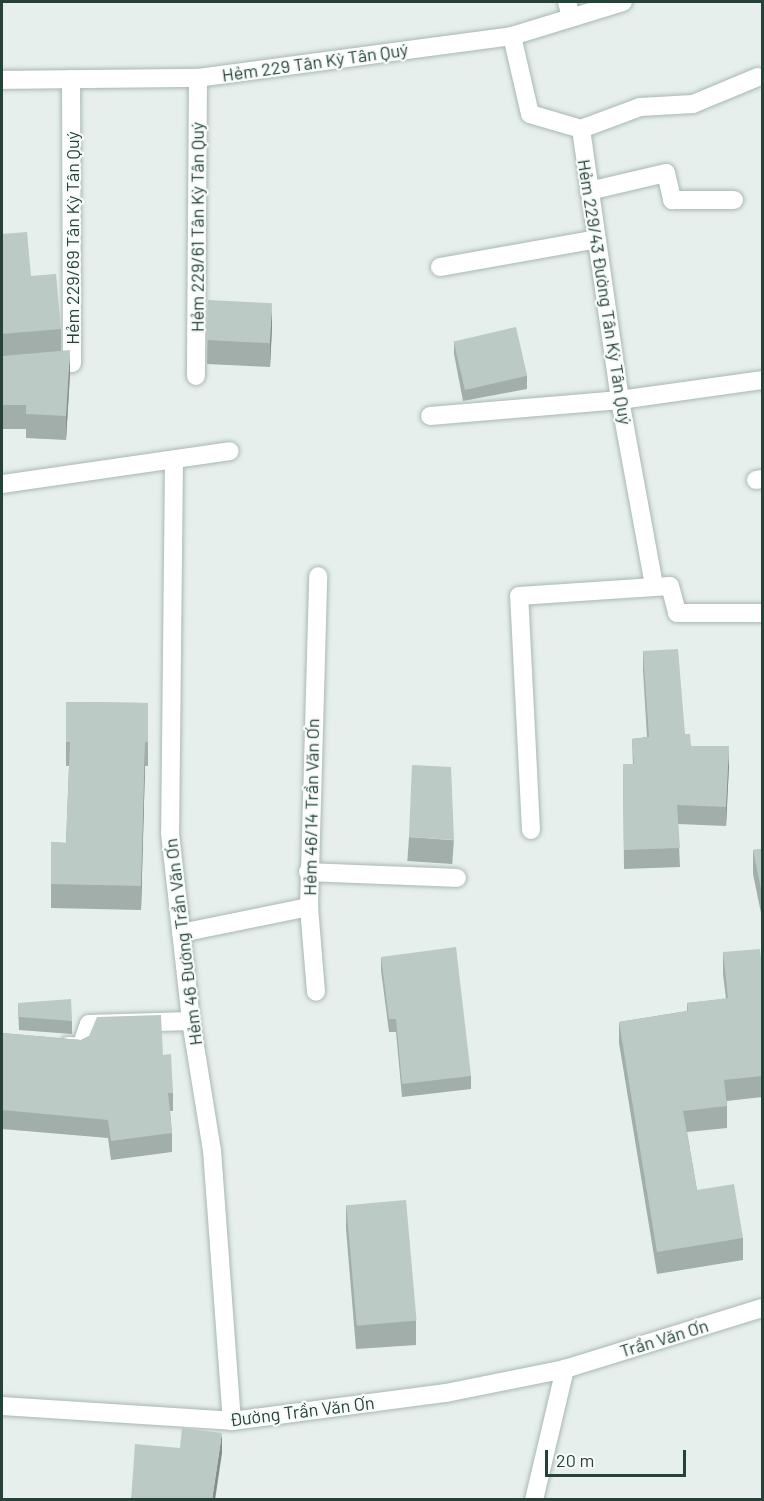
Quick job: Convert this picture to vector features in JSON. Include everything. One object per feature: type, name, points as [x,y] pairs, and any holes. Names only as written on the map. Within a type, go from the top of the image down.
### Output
[{"type":"street","name":"Hẻm 229 Tân Kỳ Tân Quý","points":[[2,80],[198,78],[512,36],[569,9],[623,2]]},
{"type":"street","points":[[512,36],[530,114],[581,129],[640,107],[693,104],[758,77]]},
{"type":"street","name":"Hẻm 229/61 Tân Kỳ Tân Quý","points":[[196,376],[198,78]]},
{"type":"street","name":"Hẻm 229/69 Tân Kỳ Tân Quý","points":[[2,369],[72,363],[71,79]]},
{"type":"street","name":"Hẻm 229/43 Đường Tân Kỳ Tân Quý","points":[[581,129],[620,400],[654,585]]},
{"type":"street","points":[[589,191],[666,173],[672,200],[734,200]]},
{"type":"street","points":[[440,267],[597,239]]},
{"type":"street","points":[[430,416],[620,400],[762,380]]},
{"type":"street","points":[[2,484],[230,452]]},
{"type":"street","name":"Hẻm 46 Đường Trần Văn Ơn","points":[[174,461],[170,833],[191,1021],[212,1150],[232,1421]]},
{"type":"street","name":"Hẻm 46/14 Trần Văn Ơn","points":[[181,933],[309,907],[308,872],[318,576]]},
{"type":"street","points":[[531,830],[519,596],[654,585],[670,586],[677,613],[762,613]]},
{"type":"street","points":[[308,872],[457,878]]},
{"type":"street","points":[[309,907],[316,992]]},
{"type":"street","points":[[47,1044],[81,1047],[89,1024],[191,1021]]},
{"type":"street","name":"Trần Văn Ơn","points":[[565,1369],[762,1308]]},
{"type":"street","points":[[534,1500],[565,1369]]},
{"type":"street","name":"Đường Trần Văn Ơn","points":[[2,1406],[232,1421],[446,1393],[565,1369]]},
{"type":"building","points":[[27,232],[31,276],[56,274],[61,329],[2,334],[2,234]]},
{"type":"building","points":[[208,300],[272,303],[270,343],[206,340]]},
{"type":"building","points":[[516,327],[527,376],[465,390],[454,341]]},
{"type":"building","points":[[70,350],[66,416],[26,414],[26,405],[2,405],[2,355]]},
{"type":"building","points":[[678,649],[685,734],[690,734],[691,746],[729,746],[726,807],[677,805],[680,848],[624,850],[623,764],[634,764],[632,739],[649,737],[643,651]]},
{"type":"building","points":[[66,702],[148,703],[141,886],[51,884],[51,842],[66,843],[70,742],[66,742]]},
{"type":"building","points":[[412,765],[451,767],[454,840],[409,837]]},
{"type":"building","points":[[762,849],[762,889],[761,889],[753,850]]},
{"type":"building","points":[[456,947],[471,1076],[402,1084],[396,1019],[389,1019],[381,957]]},
{"type":"building","points":[[760,949],[762,1076],[724,1080],[727,1106],[683,1111],[697,1190],[734,1184],[743,1238],[657,1252],[619,1022],[688,1011],[687,1003],[728,998],[723,952]]},
{"type":"building","points":[[71,999],[72,1021],[19,1017],[18,1003]]},
{"type":"building","points":[[161,1015],[163,1055],[171,1054],[173,1093],[168,1093],[172,1133],[111,1141],[108,1120],[2,1110],[2,1033],[81,1040],[89,1036],[97,1017]]},
{"type":"building","points":[[406,1200],[417,1321],[357,1326],[346,1205]]},
{"type":"building","points":[[182,1428],[222,1433],[212,1500],[131,1500],[135,1444],[180,1448]]}]
